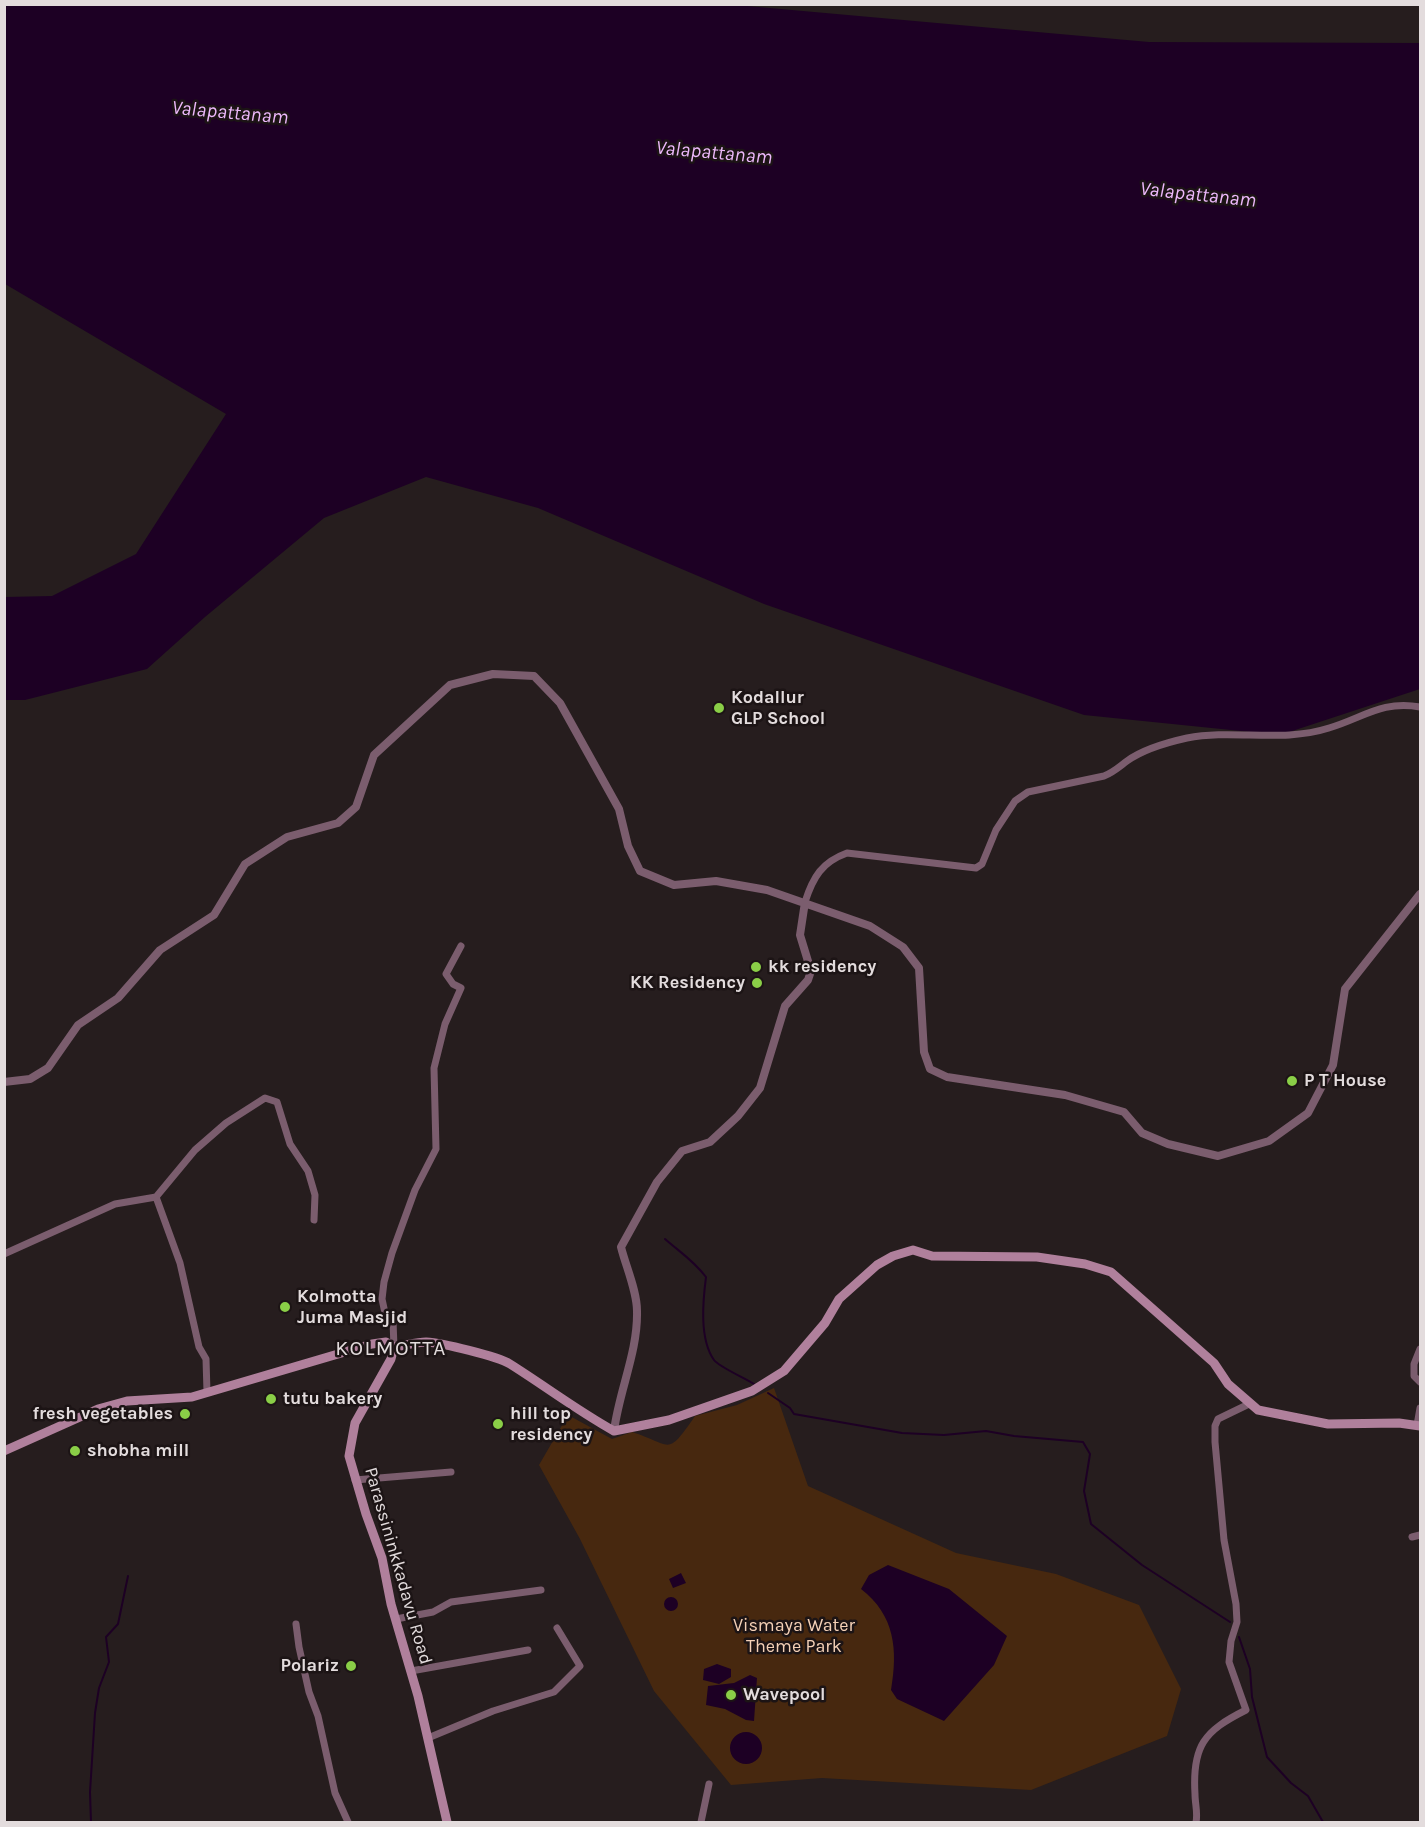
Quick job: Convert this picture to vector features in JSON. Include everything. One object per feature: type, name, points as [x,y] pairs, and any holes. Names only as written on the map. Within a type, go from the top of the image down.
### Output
[{"type":"main road","points":[[4,1451],[99,1409],[127,1401],[180,1398],[207,1392],[348,1349],[386,1342],[394,1347],[424,1342],[438,1344],[509,1364],[525,1376],[552,1390],[567,1404],[614,1431],[669,1420],[752,1391],[784,1371],[825,1323],[839,1299],[877,1265],[893,1256],[912,1250],[932,1256],[1037,1257],[1085,1264],[1111,1272],[1214,1363],[1228,1384],[1258,1410],[1328,1424],[1419,1426]]},
{"type":"main road","name":"Parassininkkadavu Road","points":[[394,1347],[391,1359],[355,1423],[350,1456],[355,1480],[382,1558],[447,1822]]},
{"type":"street","points":[[4,1082],[30,1079],[48,1068],[78,1025],[118,998],[160,950],[214,915],[245,864],[286,837],[338,823],[356,807],[374,755],[450,685],[493,674],[534,676],[560,703],[619,809],[628,846],[640,871],[674,885],[716,881],[767,890],[870,926],[903,947],[919,968],[924,1052],[930,1069],[948,1077],[1065,1095],[1124,1112],[1142,1133],[1168,1144],[1218,1156],[1269,1141],[1308,1113],[1333,1065],[1345,989],[1420,894]]},
{"type":"street","points":[[614,1431],[618,1404],[634,1341],[637,1309],[621,1247],[657,1182],[682,1151],[710,1142],[738,1116],[760,1088],[785,1006],[808,980],[811,971],[800,935],[805,902],[812,879],[823,866],[833,858],[847,853],[976,868],[982,864],[996,830],[1014,801],[1028,792],[1116,772],[1127,761],[1141,754],[1176,742],[1230,733],[1285,737],[1330,728],[1339,722],[1363,717],[1391,705],[1420,707]]},
{"type":"street","points":[[394,1347],[393,1321],[385,1312],[382,1299],[384,1281],[415,1190],[436,1149],[434,1068],[445,1024],[461,988],[453,984],[446,974],[461,946]]},
{"type":"street","points":[[4,1254],[115,1204],[156,1197],[195,1150],[226,1123],[264,1098],[277,1102],[290,1144],[309,1171],[315,1195],[314,1220]]},
{"type":"street","points":[[156,1197],[180,1263],[199,1347],[206,1359],[207,1392]]},
{"type":"street","points":[[1420,1349],[1414,1364],[1414,1376],[1420,1382]]},
{"type":"street","points":[[1196,1822],[1195,1774],[1198,1750],[1218,1723],[1245,1710],[1229,1662],[1231,1641],[1237,1622],[1236,1604],[1223,1531],[1215,1426],[1218,1419],[1249,1404]]},
{"type":"street","points":[[1419,1426],[1420,1408]]},
{"type":"street","points":[[355,1480],[451,1472]]},
{"type":"street","points":[[1412,1537],[1420,1535]]},
{"type":"street","points":[[396,1619],[433,1612],[451,1602],[541,1590]]},
{"type":"street","points":[[296,1624],[309,1692],[318,1716],[335,1792],[348,1822]]},
{"type":"street","points":[[428,1738],[493,1711],[554,1692],[580,1666],[557,1628]]},
{"type":"street","points":[[411,1671],[528,1650]]},
{"type":"street","points":[[701,1822],[709,1784]]},
{"type":"green space","name":"Vismaya Water Theme Park","points":[[774,1388],[808,1486],[956,1553],[1056,1574],[1139,1605],[1181,1689],[1167,1736],[1031,1790],[822,1778],[731,1785],[654,1691],[580,1539],[539,1465],[568,1415],[612,1439],[632,1432],[668,1445],[679,1438],[695,1416],[737,1405]]},
{"type":"water","name":"Valapattanam","points":[[725,4],[1149,42],[1420,43],[1420,689],[1280,735],[1084,715],[764,604],[538,508],[426,477],[324,518],[205,617],[147,669],[25,700],[5,700],[5,597],[52,596],[136,554],[226,414],[5,284],[5,5]]},
{"type":"water","points":[[888,1565],[949,1589],[1007,1636],[994,1665],[944,1721],[897,1699],[891,1690],[894,1647],[891,1634],[881,1610],[861,1589],[869,1575]]},
{"type":"water","points":[[681,1573],[686,1583],[673,1588],[669,1579]]},
{"type":"water","points":[[671,1597],[676,1599],[678,1604],[676,1609],[671,1611],[666,1609],[664,1604],[666,1599]]},
{"type":"water","points":[[717,1664],[731,1669],[731,1677],[719,1684],[703,1680],[704,1669]]},
{"type":"water","name":"Wavepool","points":[[750,1675],[757,1678],[754,1721],[746,1720],[725,1709],[706,1705],[708,1686],[734,1683]]},
{"type":"water","points":[[746,1732],[757,1737],[762,1748],[757,1759],[746,1764],[735,1759],[730,1748],[735,1737]]},
{"type":"waterway","points":[[665,1239],[692,1261],[706,1277],[703,1308],[704,1331],[714,1360],[754,1384]]},
{"type":"waterway","points":[[768,1393],[790,1408],[794,1414],[902,1433],[944,1435],[986,1431],[1014,1436],[1083,1442],[1090,1454],[1084,1491],[1091,1524],[1142,1565],[1230,1622]]},
{"type":"waterway","points":[[91,1822],[90,1792],[95,1713],[99,1688],[109,1662],[106,1637],[118,1624],[128,1576]]},
{"type":"waterway","points":[[1239,1637],[1250,1669],[1252,1697],[1267,1757],[1291,1783],[1308,1796],[1323,1822]]},
{"type":"place","name":"Kodallur GLP School","points":[[719,708]]},
{"type":"place","name":"kk residency","points":[[756,967]]},
{"type":"place","name":"KK Residency","points":[[757,983]]},
{"type":"place","name":"P T House","points":[[1292,1081]]},
{"type":"place","name":"Kolmotta Juma Masjid","points":[[285,1307]]},
{"type":"place","name":"tutu bakery","points":[[271,1399]]},
{"type":"place","name":"fresh vegetables","points":[[185,1414]]},
{"type":"place","name":"hill top residency","points":[[498,1424]]},
{"type":"place","name":"shobha mill","points":[[75,1451]]},
{"type":"place","name":"Polariz","points":[[351,1666]]},
{"type":"place","name":"Wavepool","points":[[731,1695]]},
{"type":"district","name":"KOLMOTTA","points":[[391,1349]]}]
